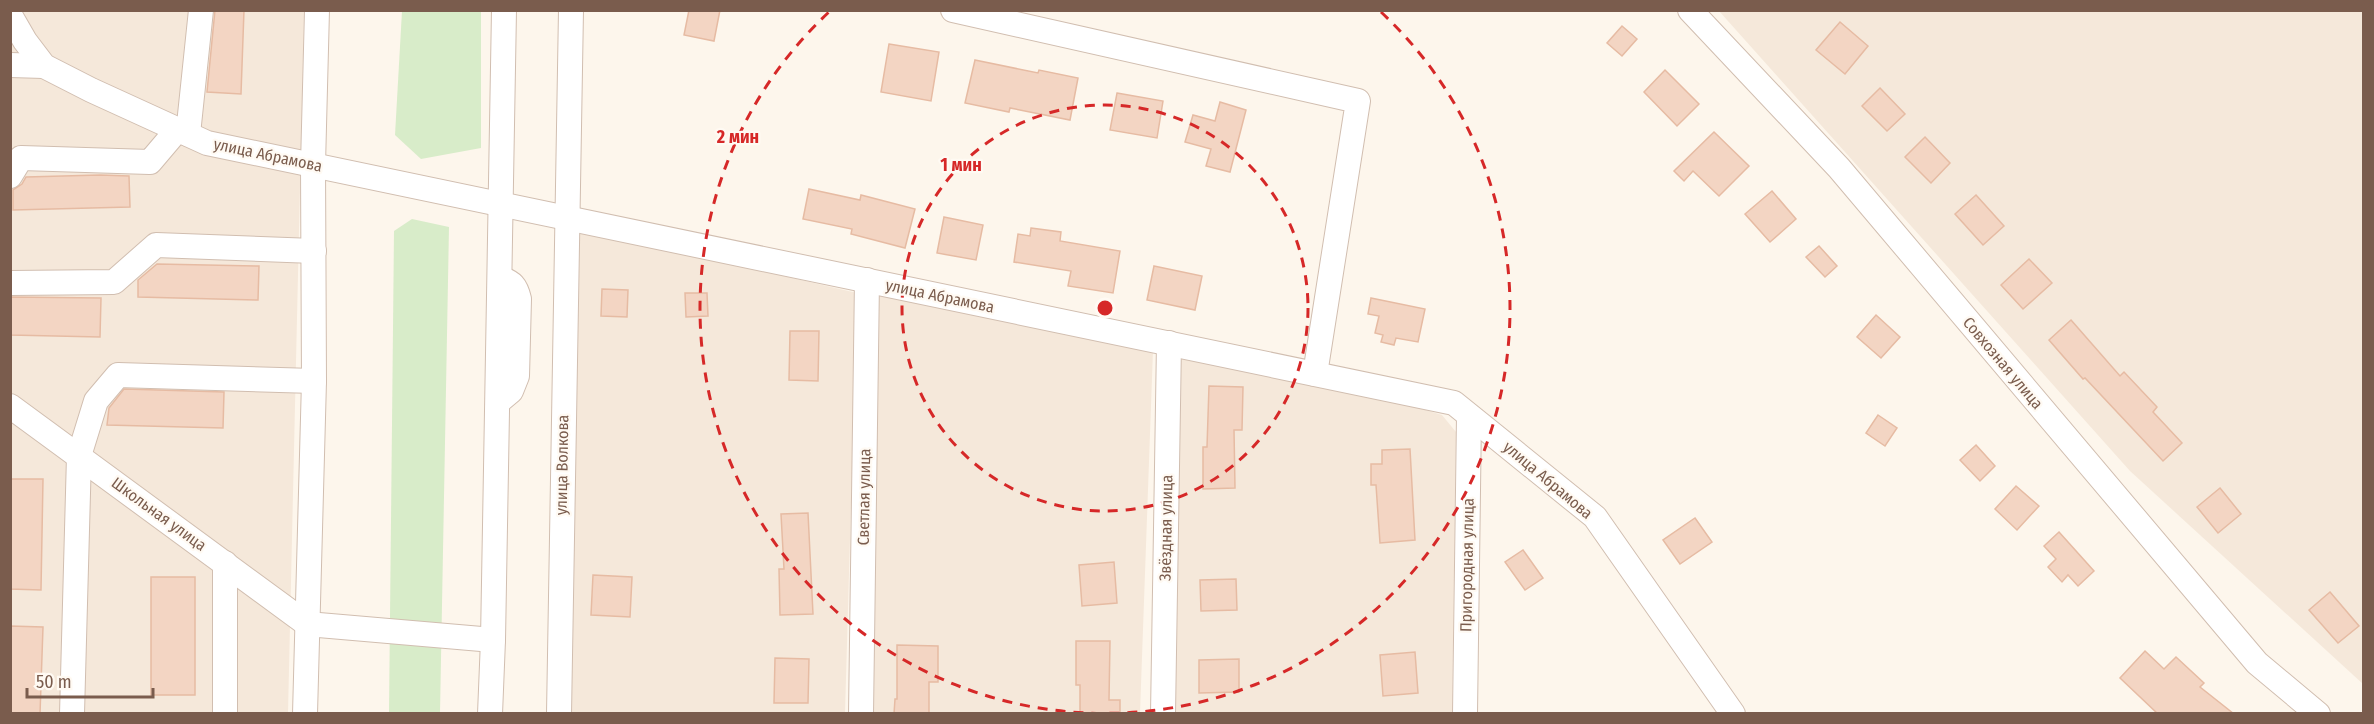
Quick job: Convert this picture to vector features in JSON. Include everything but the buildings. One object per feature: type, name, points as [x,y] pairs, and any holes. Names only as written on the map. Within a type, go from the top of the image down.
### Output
[{"type":"street","points":[[10,176],[21,158],[150,162],[183,132],[201,10]]},
{"type":"street","points":[[305,714],[314,381],[313,165],[317,10]]},
{"type":"street","points":[[490,714],[504,10]]},
{"type":"street","points":[[566,217],[570,10]]},
{"type":"street","points":[[953,10],[1358,100],[1315,374]]},
{"type":"street","name":"Совхозная улица","points":[[1690,10],[1839,168],[2257,663],[2318,714]]},
{"type":"street","name":"улица Абрамова","points":[[13,23],[44,66],[207,143],[1454,403],[1594,517],[1733,714]]},
{"type":"street","points":[[10,65],[44,66]]},
{"type":"street","name":"улица Волкова","points":[[559,714],[566,217]]},
{"type":"street","points":[[10,283],[114,282],[156,245],[314,251]]},
{"type":"street","name":"Светлая улица","points":[[861,714],[867,280]]},
{"type":"street","name":"Звёздная улица","points":[[1163,714],[1169,343]]},
{"type":"street","points":[[72,714],[79,456],[96,401],[118,375],[314,381]]},
{"type":"street","name":"Школьная улица","points":[[10,406],[307,624]]},
{"type":"street","name":"Пригородная улица","points":[[1465,714],[1469,416]]},
{"type":"street","points":[[225,562],[225,714]]},
{"type":"street","points":[[307,624],[493,640]]},
{"type":"shaded area","points":[[10,11],[304,11],[288,713],[11,713]]},
{"type":"shaded area","points":[[1719,11],[2363,11],[2363,684],[2130,471]]},
{"type":"shaded area","points":[[568,226],[857,293],[845,713],[563,714]]},
{"type":"shaded area","points":[[874,292],[1153,350],[1140,713],[868,714]]},
{"type":"shaded area","points":[[1175,351],[1366,392],[1442,415],[1456,432],[1452,713],[1170,714]]},
{"type":"green space","points":[[402,11],[481,11],[481,148],[421,159],[395,135]]},
{"type":"green space","points":[[412,219],[449,227],[440,713],[389,714],[394,231]]}]
